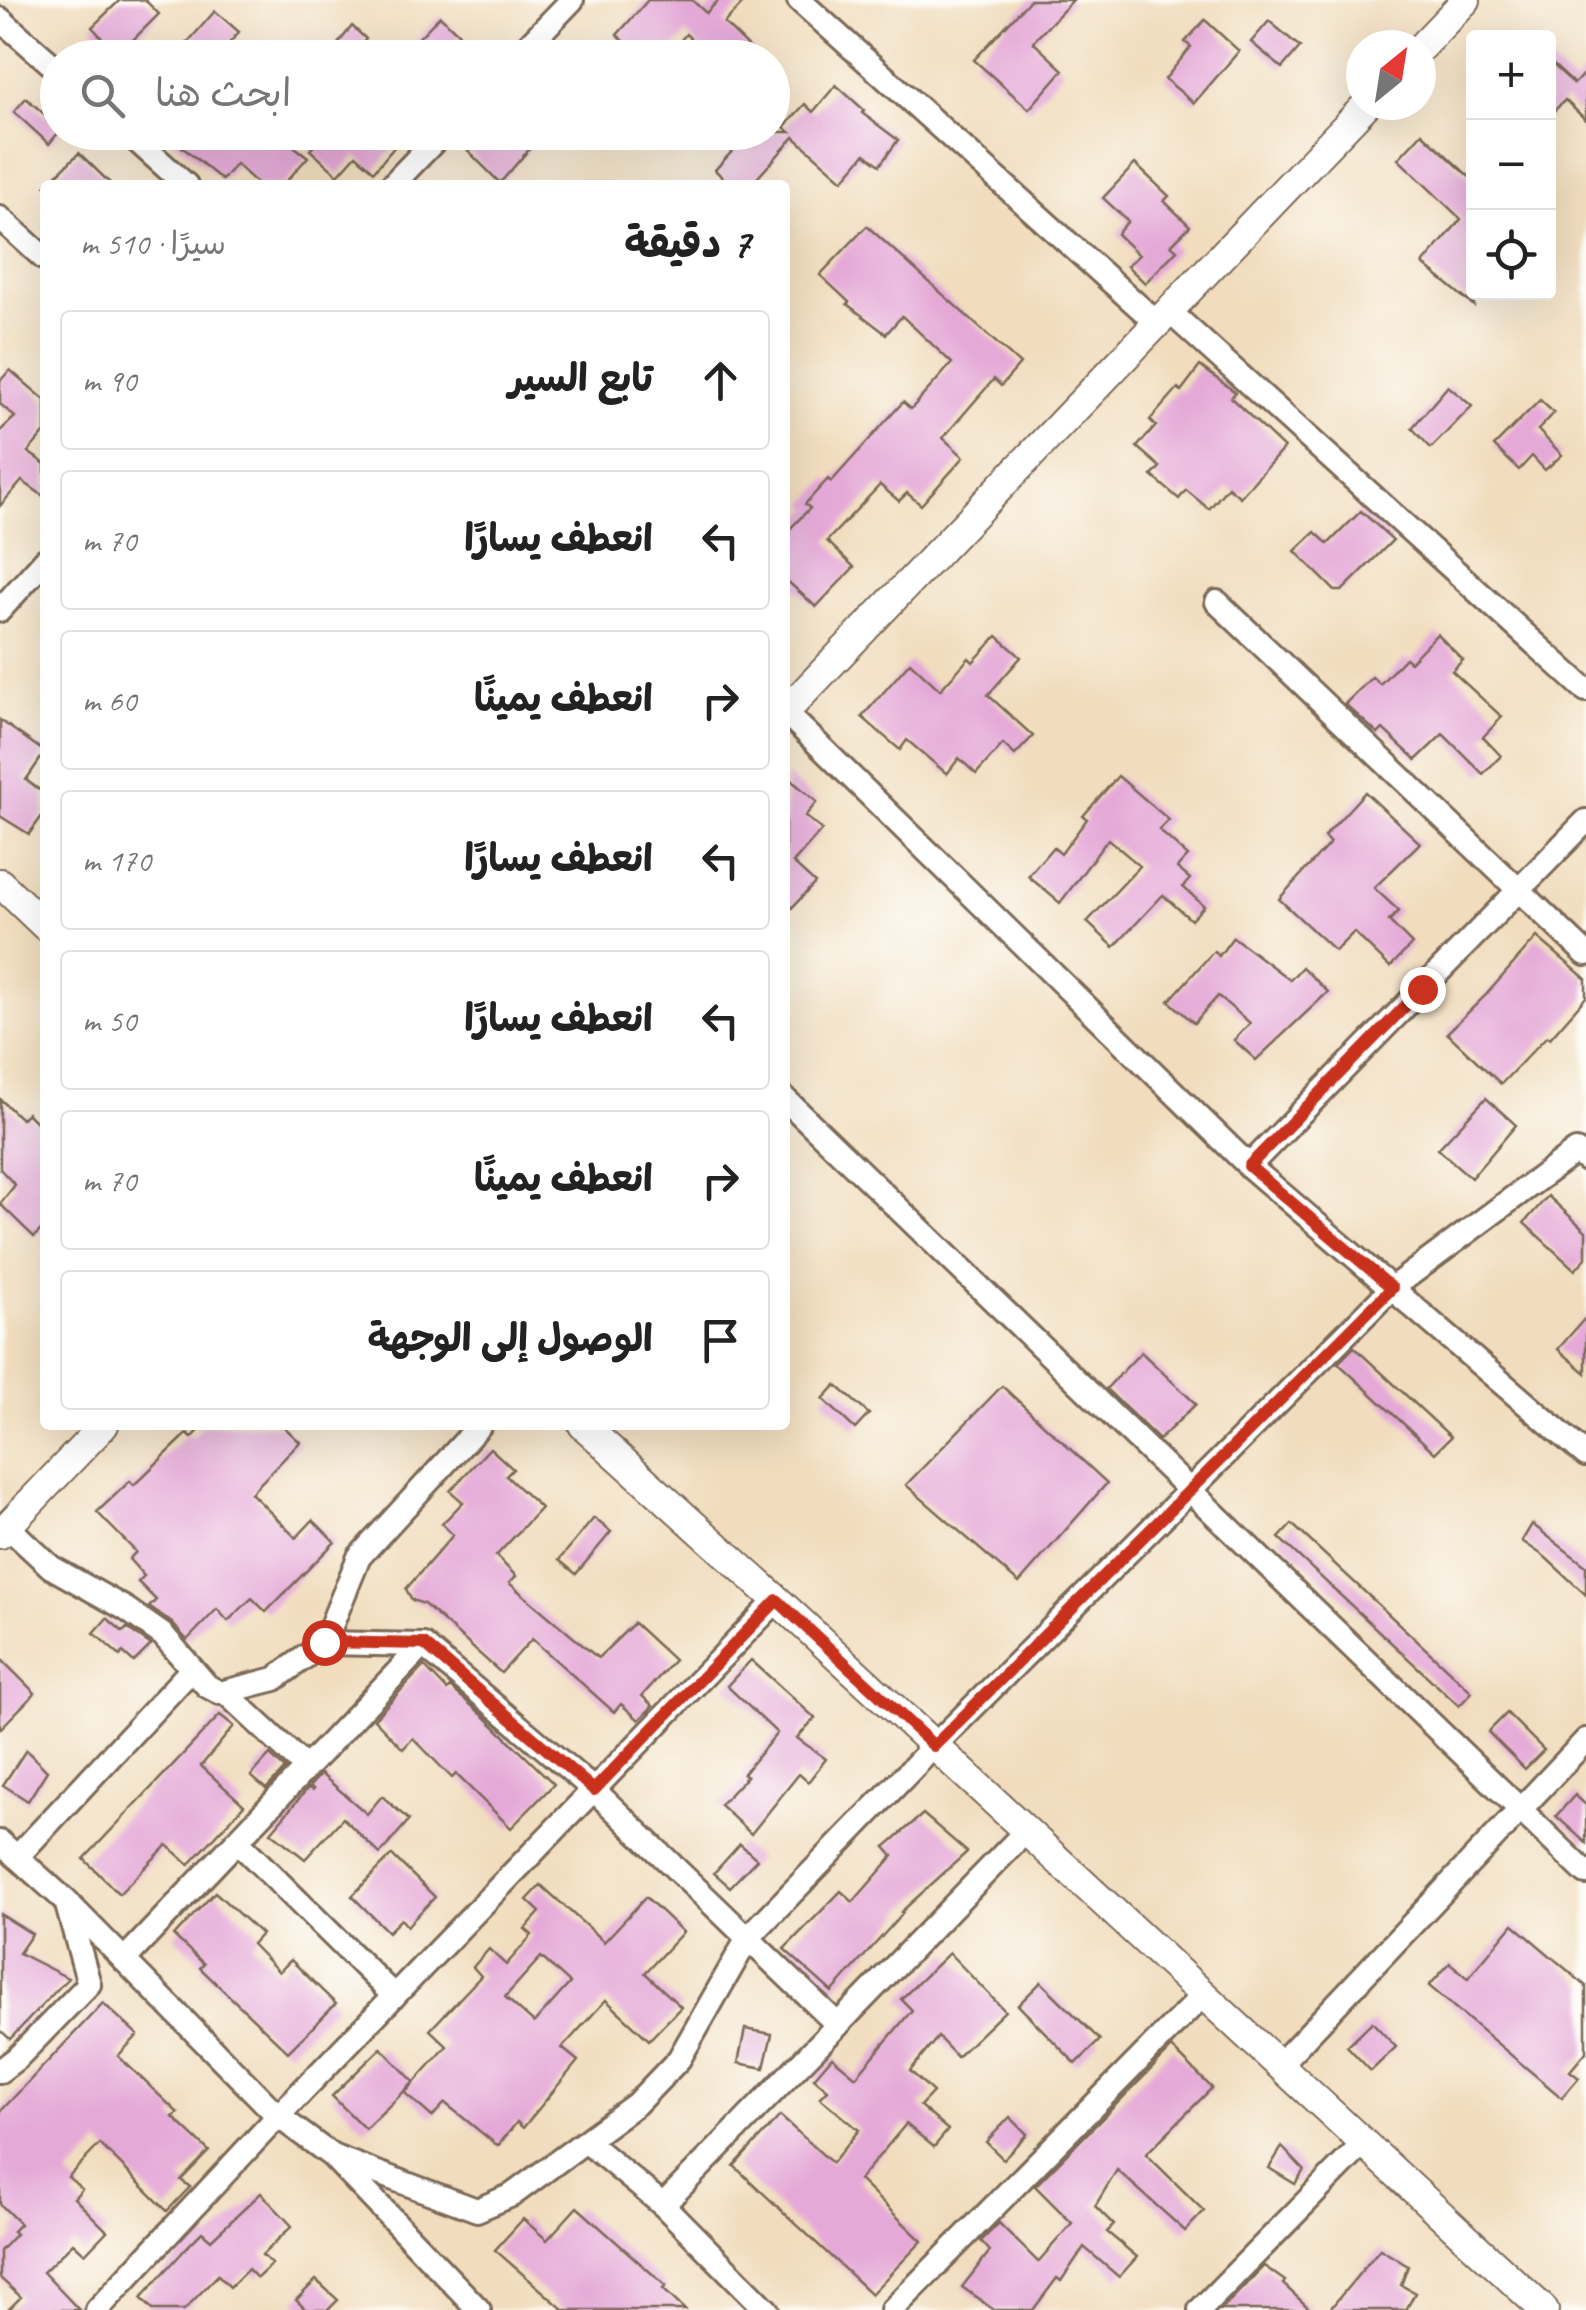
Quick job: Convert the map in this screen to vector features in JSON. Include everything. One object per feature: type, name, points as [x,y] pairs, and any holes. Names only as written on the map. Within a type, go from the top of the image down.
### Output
[{"type":"street","points":[[533,40],[572,0]]},
{"type":"street","points":[[799,0],[1586,690]]},
{"type":"street","points":[[1436,31],[1466,0]]},
{"type":"street","points":[[0,19],[40,54]]},
{"type":"street","points":[[790,707],[1352,120]]},
{"type":"street","points":[[147,150],[180,180]]},
{"type":"street","points":[[397,180],[426,150]]},
{"type":"street","points":[[0,218],[40,254]]},
{"type":"street","points":[[5,594],[40,564]]},
{"type":"street","points":[[1217,602],[1586,954]]},
{"type":"street","points":[[790,717],[1249,1166],[1586,1455]]},
{"type":"street","points":[[1249,1166],[1586,822]]},
{"type":"street","points":[[0,883],[40,921]]},
{"type":"street","points":[[790,1104],[1586,1873]]},
{"type":"street","points":[[332,2156],[477,2210],[512,2194],[636,2104],[679,2060],[748,1938],[934,1746],[1392,1288],[1576,1151],[1586,1160]]},
{"type":"street","points":[[99,1430],[4,1530],[51,1567],[164,1634],[207,1686],[220,1693],[275,1679],[324,1642],[359,1558],[475,1430]]},
{"type":"street","points":[[589,1430],[1544,2310]]},
{"type":"street","points":[[113,2305],[278,2116],[777,1600]]},
{"type":"street","points":[[324,1642],[424,1644],[594,1790],[838,2024]]},
{"type":"street","points":[[124,1960],[424,1644]]},
{"type":"street","points":[[192,1669],[9,1850],[66,1902],[278,2116],[332,2156],[479,2310]]},
{"type":"street","points":[[226,1692],[306,1768]]},
{"type":"street","points":[[1278,2066],[1586,1740]]},
{"type":"street","points":[[663,2205],[1026,1832]]},
{"type":"street","points":[[237,1840],[394,1996]]},
{"type":"street","points":[[0,2070],[18,2058],[89,1984],[66,1902]]},
{"type":"street","points":[[892,2310],[1203,1994]]},
{"type":"street","points":[[587,2142],[663,2205],[767,2310]]},
{"type":"street","points":[[1200,2310],[1362,2144]]},
{"type":"building","points":[[120,0],[145,0],[159,14],[133,40],[104,40],[92,27]]},
{"type":"building","points":[[648,0],[692,0],[706,13],[719,0],[746,0],[724,23],[741,40],[692,40],[686,34],[681,40],[623,40],[617,35]]},
{"type":"building","points":[[1030,0],[1073,0],[1033,42],[1063,70],[1029,109],[974,60]]},
{"type":"building","points":[[215,11],[239,32],[232,40],[190,40]]},
{"type":"building","points":[[440,16],[460,35],[460,40],[417,40]]},
{"type":"building","points":[[1205,20],[1239,51],[1194,103],[1165,79],[1191,47],[1185,42]]},
{"type":"building","points":[[1269,21],[1300,47],[1282,68],[1251,42]]},
{"type":"building","points":[[352,26],[366,39],[365,40],[341,40]]},
{"type":"building","points":[[1556,67],[1574,84],[1586,71],[1586,120],[1565,100],[1556,109]]},
{"type":"building","points":[[836,85],[864,110],[862,113],[898,140],[880,165],[865,154],[843,180],[794,137],[790,141],[790,120],[805,104],[813,112]]},
{"type":"building","points":[[26,98],[40,110],[40,136],[14,112]]},
{"type":"building","points":[[1422,133],[1466,174],[1466,299],[1423,264],[1461,219],[1398,159]]},
{"type":"building","points":[[186,150],[299,150],[308,157],[287,180],[254,180],[236,164],[222,180]]},
{"type":"building","points":[[310,150],[392,150],[374,171],[356,155],[338,175]]},
{"type":"building","points":[[528,150],[503,180],[497,180],[468,151]]},
{"type":"building","points":[[733,150],[782,150],[755,180],[725,180],[715,170]]},
{"type":"building","points":[[79,153],[107,180],[51,180]]},
{"type":"building","points":[[1135,164],[1169,196],[1164,201],[1190,226],[1171,245],[1177,250],[1145,283],[1127,266],[1139,255],[1117,234],[1128,221],[1103,198]]},
{"type":"building","points":[[867,226],[1020,364],[1001,386],[994,379],[943,438],[964,457],[921,505],[907,493],[899,501],[880,485],[827,541],[854,567],[816,607],[790,584],[790,529],[810,508],[805,504],[828,479],[831,482],[903,402],[911,409],[952,363],[902,316],[886,334],[847,304],[820,275]]},
{"type":"building","points":[[1200,366],[1235,392],[1231,398],[1284,448],[1240,497],[1228,487],[1209,509],[1186,490],[1179,499],[1152,476],[1160,467],[1137,447],[1156,426],[1150,420],[1178,388],[1181,391]]},
{"type":"building","points":[[10,370],[40,396],[40,438],[28,452],[40,460],[40,494],[22,481],[0,506],[0,431],[15,417],[0,404],[0,381]]},
{"type":"building","points":[[1448,386],[1472,406],[1431,448],[1412,428]]},
{"type":"building","points":[[1540,400],[1554,413],[1538,430],[1562,455],[1545,470],[1532,456],[1519,470],[1494,446]]},
{"type":"building","points":[[1361,511],[1393,540],[1342,591],[1335,591],[1295,551],[1315,532],[1328,544]]},
{"type":"building","points":[[1437,634],[1463,660],[1452,671],[1502,717],[1483,737],[1501,756],[1483,774],[1443,734],[1416,760],[1383,729],[1378,734],[1345,704],[1372,677],[1380,684],[1405,658],[1410,662]]},
{"type":"building","points":[[997,636],[1021,657],[988,695],[1033,736],[1015,755],[1003,744],[976,774],[959,758],[947,774],[907,740],[900,750],[862,717],[910,662],[940,690],[969,658],[973,662]]},
{"type":"building","points":[[0,720],[40,748],[40,759],[26,780],[40,790],[40,819],[29,834],[0,816]]},
{"type":"building","points":[[1118,776],[1169,820],[1159,830],[1188,856],[1177,868],[1190,879],[1183,887],[1204,906],[1191,920],[1163,895],[1114,947],[1087,922],[1140,866],[1108,839],[1060,903],[1028,876],[1053,847],[1061,854],[1087,819],[1083,816]]},
{"type":"building","points":[[790,779],[817,802],[805,816],[822,830],[793,863],[815,883],[790,910]]},
{"type":"building","points":[[1365,792],[1420,843],[1374,888],[1399,911],[1389,921],[1412,944],[1390,967],[1354,932],[1335,951],[1279,899],[1330,843],[1324,837]]},
{"type":"building","points":[[1233,937],[1290,980],[1302,967],[1328,992],[1256,1060],[1234,1040],[1250,1023],[1218,996],[1194,1023],[1169,1001],[1214,951],[1219,956]]},
{"type":"building","points":[[1537,937],[1586,979],[1586,997],[1501,1084],[1447,1033]]},
{"type":"building","points":[[1486,1098],[1516,1125],[1471,1178],[1438,1149]]},
{"type":"building","points":[[0,1099],[21,1119],[27,1113],[40,1126],[40,1231],[34,1237],[0,1204],[15,1185],[0,1169]]},
{"type":"building","points":[[1548,1196],[1586,1231],[1586,1258],[1575,1270],[1524,1223]]},
{"type":"building","points":[[1586,1317],[1586,1373],[1558,1349]]},
{"type":"building","points":[[1354,1347],[1451,1437],[1435,1453],[1338,1363]]},
{"type":"building","points":[[1141,1352],[1196,1404],[1159,1440],[1106,1389]]},
{"type":"building","points":[[836,1385],[869,1414],[855,1429],[823,1399]]},
{"type":"building","points":[[1002,1386],[1107,1483],[1019,1583],[906,1485]]},
{"type":"building","points":[[199,1430],[287,1430],[300,1442],[251,1493],[296,1538],[313,1520],[335,1542],[266,1612],[252,1598],[228,1621],[217,1609],[187,1640],[172,1623],[149,1607],[156,1600],[138,1582],[144,1576],[129,1559],[136,1552],[97,1512],[130,1481],[134,1485],[187,1434],[192,1438]]},
{"type":"building","points":[[490,1448],[513,1469],[506,1476],[541,1508],[496,1556],[516,1576],[509,1583],[598,1658],[634,1623],[674,1660],[642,1696],[653,1706],[639,1720],[621,1704],[614,1712],[532,1639],[501,1673],[424,1604],[412,1600],[406,1589],[453,1535],[442,1524],[463,1502],[450,1491]]},
{"type":"building","points":[[594,1518],[611,1532],[576,1574],[559,1560]]},
{"type":"building","points":[[1292,1524],[1472,1692],[1459,1706],[1279,1538]]},
{"type":"building","points":[[1532,1524],[1586,1566],[1586,1595],[1522,1541]]},
{"type":"building","points":[[107,1618],[123,1632],[127,1628],[151,1645],[134,1662],[123,1652],[120,1656],[94,1633]]},
{"type":"building","points":[[0,1658],[35,1693],[0,1729]]},
{"type":"building","points":[[751,1660],[815,1718],[797,1738],[826,1759],[808,1782],[799,1774],[751,1834],[720,1805],[747,1776],[743,1774],[777,1733],[727,1686]]},
{"type":"building","points":[[424,1666],[447,1690],[450,1687],[486,1718],[554,1784],[511,1828],[456,1774],[452,1778],[413,1738],[403,1749],[374,1719]]},
{"type":"building","points":[[1507,1713],[1544,1750],[1525,1769],[1488,1732]]},
{"type":"building","points":[[220,1715],[234,1726],[201,1766],[244,1805],[189,1865],[167,1845],[119,1894],[84,1859]]},
{"type":"building","points":[[26,1750],[47,1771],[28,1801],[3,1785]]},
{"type":"building","points":[[270,1755],[285,1769],[266,1789],[251,1776]]},
{"type":"building","points":[[321,1774],[367,1814],[382,1796],[409,1820],[380,1854],[343,1818],[305,1859],[271,1832],[308,1788],[314,1790],[310,1786]]},
{"type":"building","points":[[1575,1795],[1586,1805],[1586,1843],[1556,1816]]},
{"type":"building","points":[[923,1814],[967,1852],[901,1912],[832,1992],[784,1949],[841,1891],[853,1902],[893,1856],[885,1847]]},
{"type":"building","points":[[740,1844],[757,1859],[730,1887],[714,1873]]},
{"type":"building","points":[[392,1855],[435,1897],[407,1926],[401,1919],[388,1932],[352,1896]]},
{"type":"building","points":[[541,1885],[604,1942],[646,1897],[683,1932],[645,1973],[681,2007],[649,2040],[606,2000],[562,2048],[578,2061],[523,2128],[517,2122],[498,2146],[445,2103],[432,2117],[405,2093],[447,2046],[430,2030],[481,1976],[473,1967],[489,1949],[506,1965],[532,1935],[525,1929],[540,1912],[527,1900]],"holes":[[[541,1957],[570,1983],[534,2023],[505,1997]]]},
{"type":"building","points":[[215,1892],[261,1934],[252,1944],[279,1972],[291,1960],[336,2004],[288,2052],[200,1968],[204,1964],[174,1936]]},
{"type":"building","points":[[0,1914],[32,1934],[19,1953],[68,1978],[10,2039],[0,2030]]},
{"type":"building","points":[[1513,1924],[1586,1986],[1586,2052],[1570,2071],[1579,2078],[1562,2098],[1429,1986],[1450,1963],[1468,1978]]},
{"type":"building","points":[[949,1953],[1005,2011],[957,2057],[938,2037],[910,2071],[933,2092],[920,2106],[948,2130],[934,2147],[906,2124],[859,2180],[922,2241],[871,2294],[734,2166],[780,2116],[832,2163],[859,2130],[820,2098],[828,2090],[814,2078],[832,2057],[856,2077],[912,2010],[901,1999]]},
{"type":"building","points":[[1041,1982],[1100,2040],[1076,2064],[1018,2005]]},
{"type":"building","points":[[103,2003],[138,2035],[118,2056],[178,2113],[173,2117],[209,2151],[181,2180],[190,2187],[167,2211],[100,2144],[68,2177],[82,2189],[74,2198],[107,2231],[85,2254],[73,2243],[43,2272],[79,2310],[8,2310],[21,2297],[0,2278],[0,2251],[20,2224],[0,2204],[0,2112]]},
{"type":"building","points":[[1372,2022],[1396,2047],[1371,2071],[1347,2046]]},
{"type":"building","points":[[745,2029],[772,2034],[764,2068],[738,2063]]},
{"type":"building","points":[[381,2048],[414,2082],[365,2129],[332,2096]]},
{"type":"building","points":[[1172,2048],[1212,2088],[1146,2154],[1204,2211],[1185,2231],[1117,2170],[1095,2206],[1114,2225],[1107,2232],[1137,2257],[1119,2277],[1084,2247],[1061,2281],[1057,2278],[1033,2310],[994,2310],[962,2287],[990,2251],[981,2241],[999,2223],[1038,2262],[1072,2223],[1035,2186]]},
{"type":"building","points":[[1010,2117],[1027,2134],[1003,2159],[986,2142]]},
{"type":"building","points":[[1282,2147],[1304,2170],[1295,2184],[1269,2168]]},
{"type":"building","points":[[261,2193],[292,2226],[262,2255],[272,2264],[257,2278],[248,2269],[230,2287],[218,2275],[184,2310],[153,2310],[141,2298],[202,2232],[211,2240]]},
{"type":"building","points":[[577,2207],[666,2286],[663,2289],[685,2310],[564,2310],[495,2250],[523,2219],[547,2240]]},
{"type":"building","points":[[1380,2249],[1408,2266],[1401,2285],[1415,2293],[1406,2310],[1329,2310]]},
{"type":"building","points":[[1264,2266],[1285,2281],[1283,2284],[1311,2310],[1221,2310]]},
{"type":"building","points":[[316,2280],[338,2300],[328,2310],[306,2310],[296,2300]]},
{"type":"route","points":[[324,1642],[424,1644],[594,1790],[777,1600],[934,1746],[1392,1288],[1249,1166],[1422,989]]}]
